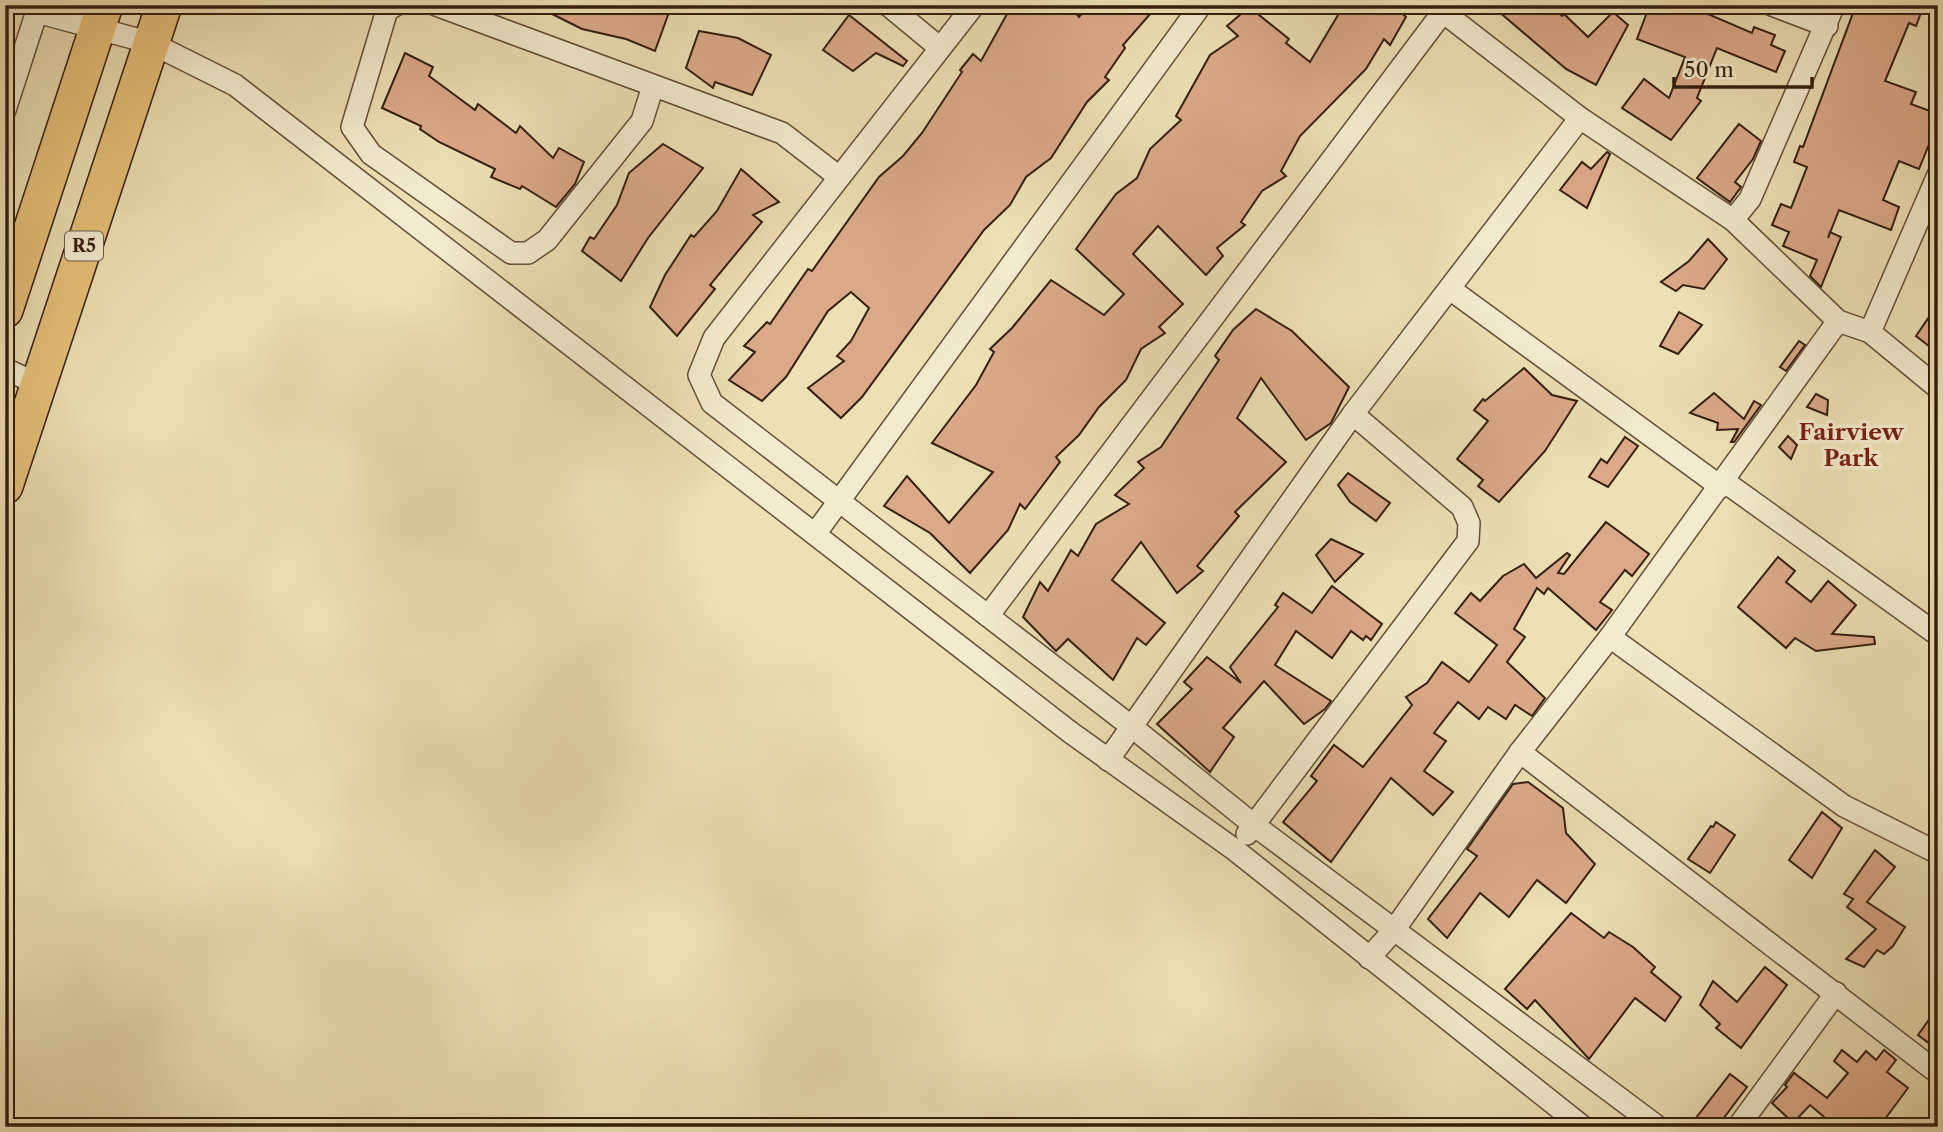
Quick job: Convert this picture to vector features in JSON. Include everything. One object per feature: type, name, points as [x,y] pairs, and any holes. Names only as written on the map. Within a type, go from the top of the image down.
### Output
[{"type":"highway","name":"R5","points":[[5,486],[164,5]]},
{"type":"highway","points":[[5,310],[101,18]]},
{"type":"street","points":[[396,5],[387,10],[352,127],[371,154],[511,253],[528,253],[547,240],[642,121],[653,86]]},
{"type":"street","points":[[436,5],[782,133],[839,177]]},
{"type":"street","points":[[888,5],[940,48]]},
{"type":"street","points":[[974,5],[713,338],[699,375],[712,403],[1132,727],[1254,825],[1658,1127]]},
{"type":"street","points":[[815,534],[1201,5]]},
{"type":"street","points":[[1772,5],[1827,26]]},
{"type":"street","points":[[1733,220],[1750,198],[1834,5]]},
{"type":"street","points":[[5,110],[38,8],[101,18],[235,85],[1108,760],[1235,850],[1583,1127]]},
{"type":"street","points":[[988,616],[1438,9],[1580,118],[1733,220],[1838,321],[1870,332],[1938,387]]},
{"type":"street","points":[[1108,760],[1353,414],[1580,118]]},
{"type":"street","points":[[1870,332],[1930,220],[1938,175]]},
{"type":"street","points":[[1450,289],[1938,635]]},
{"type":"street","points":[[1369,958],[1394,930],[1520,752],[1610,637],[1723,484],[1838,321]]},
{"type":"street","points":[[5,369],[38,384]]},
{"type":"street","points":[[1235,850],[1468,541],[1469,523],[1462,507],[1353,414]]},
{"type":"street","points":[[1610,637],[1844,806],[1938,853]]},
{"type":"street","points":[[1520,752],[1938,1073]]},
{"type":"street","points":[[1738,1127],[1836,993]]},
{"type":"building","points":[[534,5],[652,5],[668,15],[655,51],[626,39],[582,29]]},
{"type":"building","points":[[1012,5],[1069,5],[1079,17],[1089,5],[1158,5],[1123,45],[1125,48],[1105,77],[1109,80],[1087,102],[1051,158],[1026,177],[1010,205],[984,230],[862,397],[841,418],[808,388],[844,361],[837,356],[851,341],[869,308],[851,292],[828,311],[786,377],[762,401],[729,380],[755,352],[744,346],[767,322],[770,324],[808,269],[812,271],[879,177],[903,156],[922,133],[962,72],[960,70],[973,54],[981,61]]},
{"type":"building","points":[[1344,5],[1394,5],[1406,17],[1390,45],[1384,39],[1366,69],[1300,136],[1281,171],[1286,176],[1262,191],[1241,222],[1245,225],[1217,248],[1223,256],[1206,275],[1158,226],[1133,254],[1183,304],[1159,327],[1165,333],[1141,349],[1126,380],[1099,407],[1079,435],[1056,457],[1060,462],[1025,509],[1020,504],[1008,530],[970,573],[930,533],[884,506],[907,476],[949,523],[993,472],[932,443],[976,385],[994,352],[990,349],[1012,328],[1051,280],[1104,315],[1124,294],[1076,249],[1116,194],[1137,178],[1150,149],[1181,120],[1176,116],[1210,55],[1238,36],[1227,26],[1249,7],[1289,39],[1286,43],[1310,62]]},
{"type":"building","points":[[1491,5],[1549,5],[1562,16],[1564,14],[1588,37],[1613,12],[1628,25],[1596,85],[1566,69]]},
{"type":"building","points":[[1664,5],[1687,5],[1752,33],[1754,27],[1775,35],[1771,45],[1785,51],[1776,72],[1717,48],[1697,98],[1701,101],[1671,140],[1622,108],[1644,79],[1669,98],[1685,57],[1637,39],[1649,7],[1662,12]]},
{"type":"building","points":[[1856,5],[1924,5],[1916,26],[1909,23],[1885,81],[1916,92],[1911,104],[1938,114],[1938,122],[1919,169],[1899,161],[1883,200],[1899,207],[1891,230],[1839,210],[1830,232],[1841,237],[1821,287],[1810,276],[1817,260],[1783,246],[1789,232],[1772,225],[1781,204],[1791,208],[1807,167],[1794,162],[1800,146],[1803,147]]},
{"type":"building","points":[[849,15],[907,61],[903,66],[876,53],[853,71],[823,50]]},
{"type":"building","points":[[699,31],[738,38],[771,55],[752,95],[715,82],[713,88],[686,68]]},
{"type":"building","points":[[405,53],[433,67],[429,76],[475,110],[478,104],[516,133],[520,126],[553,158],[559,148],[584,162],[575,184],[556,207],[522,186],[520,189],[491,177],[495,169],[439,142],[420,129],[421,126],[382,108]]},
{"type":"building","points":[[1739,124],[1761,141],[1753,159],[1735,182],[1741,187],[1730,202],[1697,178]]},
{"type":"building","points":[[663,144],[703,168],[648,238],[621,281],[582,251],[590,237],[594,239],[617,205],[629,173]]},
{"type":"building","points":[[1607,152],[1610,154],[1587,208],[1560,190],[1582,162],[1591,169]]},
{"type":"building","points":[[741,169],[779,202],[753,215],[762,222],[710,285],[715,289],[677,336],[650,307],[665,275],[691,235],[694,237],[717,211]]},
{"type":"building","points":[[1708,239],[1727,259],[1704,289],[1683,285],[1676,291],[1661,282],[1689,261]]},
{"type":"building","points":[[1256,309],[1292,331],[1349,387],[1331,423],[1306,440],[1261,378],[1237,418],[1286,462],[1235,512],[1239,516],[1197,566],[1203,571],[1177,593],[1141,542],[1112,580],[1165,623],[1146,645],[1137,638],[1113,680],[1068,639],[1056,651],[1023,617],[1040,582],[1048,591],[1071,550],[1078,556],[1096,524],[1129,504],[1115,495],[1144,468],[1138,462],[1161,447],[1219,360],[1215,356],[1233,330]]},
{"type":"building","points":[[1679,312],[1702,325],[1678,354],[1660,346]]},
{"type":"building","points":[[1929,317],[1938,324],[1938,353],[1916,336]]},
{"type":"building","points":[[1799,341],[1805,345],[1786,371],[1780,367]]},
{"type":"building","points":[[1524,368],[1552,395],[1577,401],[1545,451],[1499,502],[1478,486],[1483,480],[1457,459],[1488,421],[1474,410],[1483,399],[1485,401]]},
{"type":"building","points":[[1714,393],[1744,419],[1754,401],[1761,405],[1734,442],[1731,442],[1738,429],[1717,430],[1718,423],[1690,413]]},
{"type":"building","points":[[1816,394],[1828,400],[1827,415],[1807,407]]},
{"type":"building","points":[[1788,436],[1797,445],[1791,459],[1779,447]]},
{"type":"building","points":[[1625,437],[1638,446],[1608,487],[1589,477],[1601,459],[1607,463]]},
{"type":"building","points":[[1348,473],[1390,503],[1376,521],[1350,502],[1338,485]]},
{"type":"building","points":[[1606,522],[1649,554],[1632,576],[1625,570],[1600,602],[1612,610],[1596,630],[1548,588],[1544,594],[1537,588],[1514,629],[1525,637],[1507,662],[1545,698],[1532,716],[1515,705],[1506,719],[1488,707],[1479,719],[1458,702],[1434,733],[1446,741],[1424,771],[1453,792],[1433,815],[1391,778],[1331,862],[1283,822],[1317,781],[1311,776],[1334,745],[1363,767],[1412,705],[1406,697],[1427,683],[1442,662],[1469,682],[1497,645],[1455,613],[1471,593],[1480,601],[1503,576],[1524,564],[1536,578],[1567,553],[1570,555],[1558,573],[1564,574]]},
{"type":"building","points":[[1331,539],[1363,554],[1335,582],[1316,555]]},
{"type":"building","points":[[1778,557],[1795,571],[1786,582],[1811,602],[1828,581],[1856,605],[1832,634],[1874,637],[1875,644],[1816,651],[1795,638],[1786,648],[1738,607]]},
{"type":"building","points":[[1332,586],[1382,624],[1371,640],[1366,636],[1363,640],[1351,631],[1332,658],[1296,631],[1275,665],[1331,701],[1325,709],[1304,724],[1264,681],[1223,728],[1234,737],[1210,772],[1157,724],[1192,689],[1184,682],[1207,657],[1241,683],[1230,667],[1278,607],[1275,605],[1283,593],[1312,613]]},
{"type":"building","points":[[1528,782],[1563,808],[1566,833],[1595,864],[1566,903],[1537,880],[1509,917],[1480,893],[1447,938],[1428,919],[1477,856],[1467,849],[1513,784]]},
{"type":"building","points":[[1822,812],[1842,828],[1812,878],[1789,860]]},
{"type":"building","points":[[1716,822],[1735,835],[1710,873],[1688,859]]},
{"type":"building","points":[[1875,850],[1895,867],[1867,902],[1905,927],[1893,946],[1884,954],[1877,950],[1864,967],[1846,959],[1876,929],[1847,907],[1853,899],[1844,894]]},
{"type":"building","points":[[1571,913],[1604,938],[1609,932],[1633,947],[1655,967],[1651,972],[1681,997],[1665,1021],[1635,998],[1589,1059],[1535,1000],[1527,1009],[1505,989]]},
{"type":"building","points":[[1765,967],[1787,985],[1741,1048],[1716,1028],[1720,1024],[1700,1005],[1713,981],[1737,1002]]},
{"type":"building","points":[[1938,1007],[1938,1050],[1918,1035]]},
{"type":"building","points":[[1842,1050],[1857,1062],[1866,1051],[1876,1060],[1884,1050],[1896,1060],[1887,1072],[1908,1088],[1879,1127],[1836,1127],[1810,1105],[1793,1123],[1772,1103],[1787,1087],[1785,1085],[1794,1073],[1827,1098],[1848,1073],[1834,1061]]},
{"type":"building","points":[[1730,1074],[1747,1087],[1717,1127],[1689,1127]]},
{"type":"district","name":"Fairview Park","points":[[1851,445]]}]
